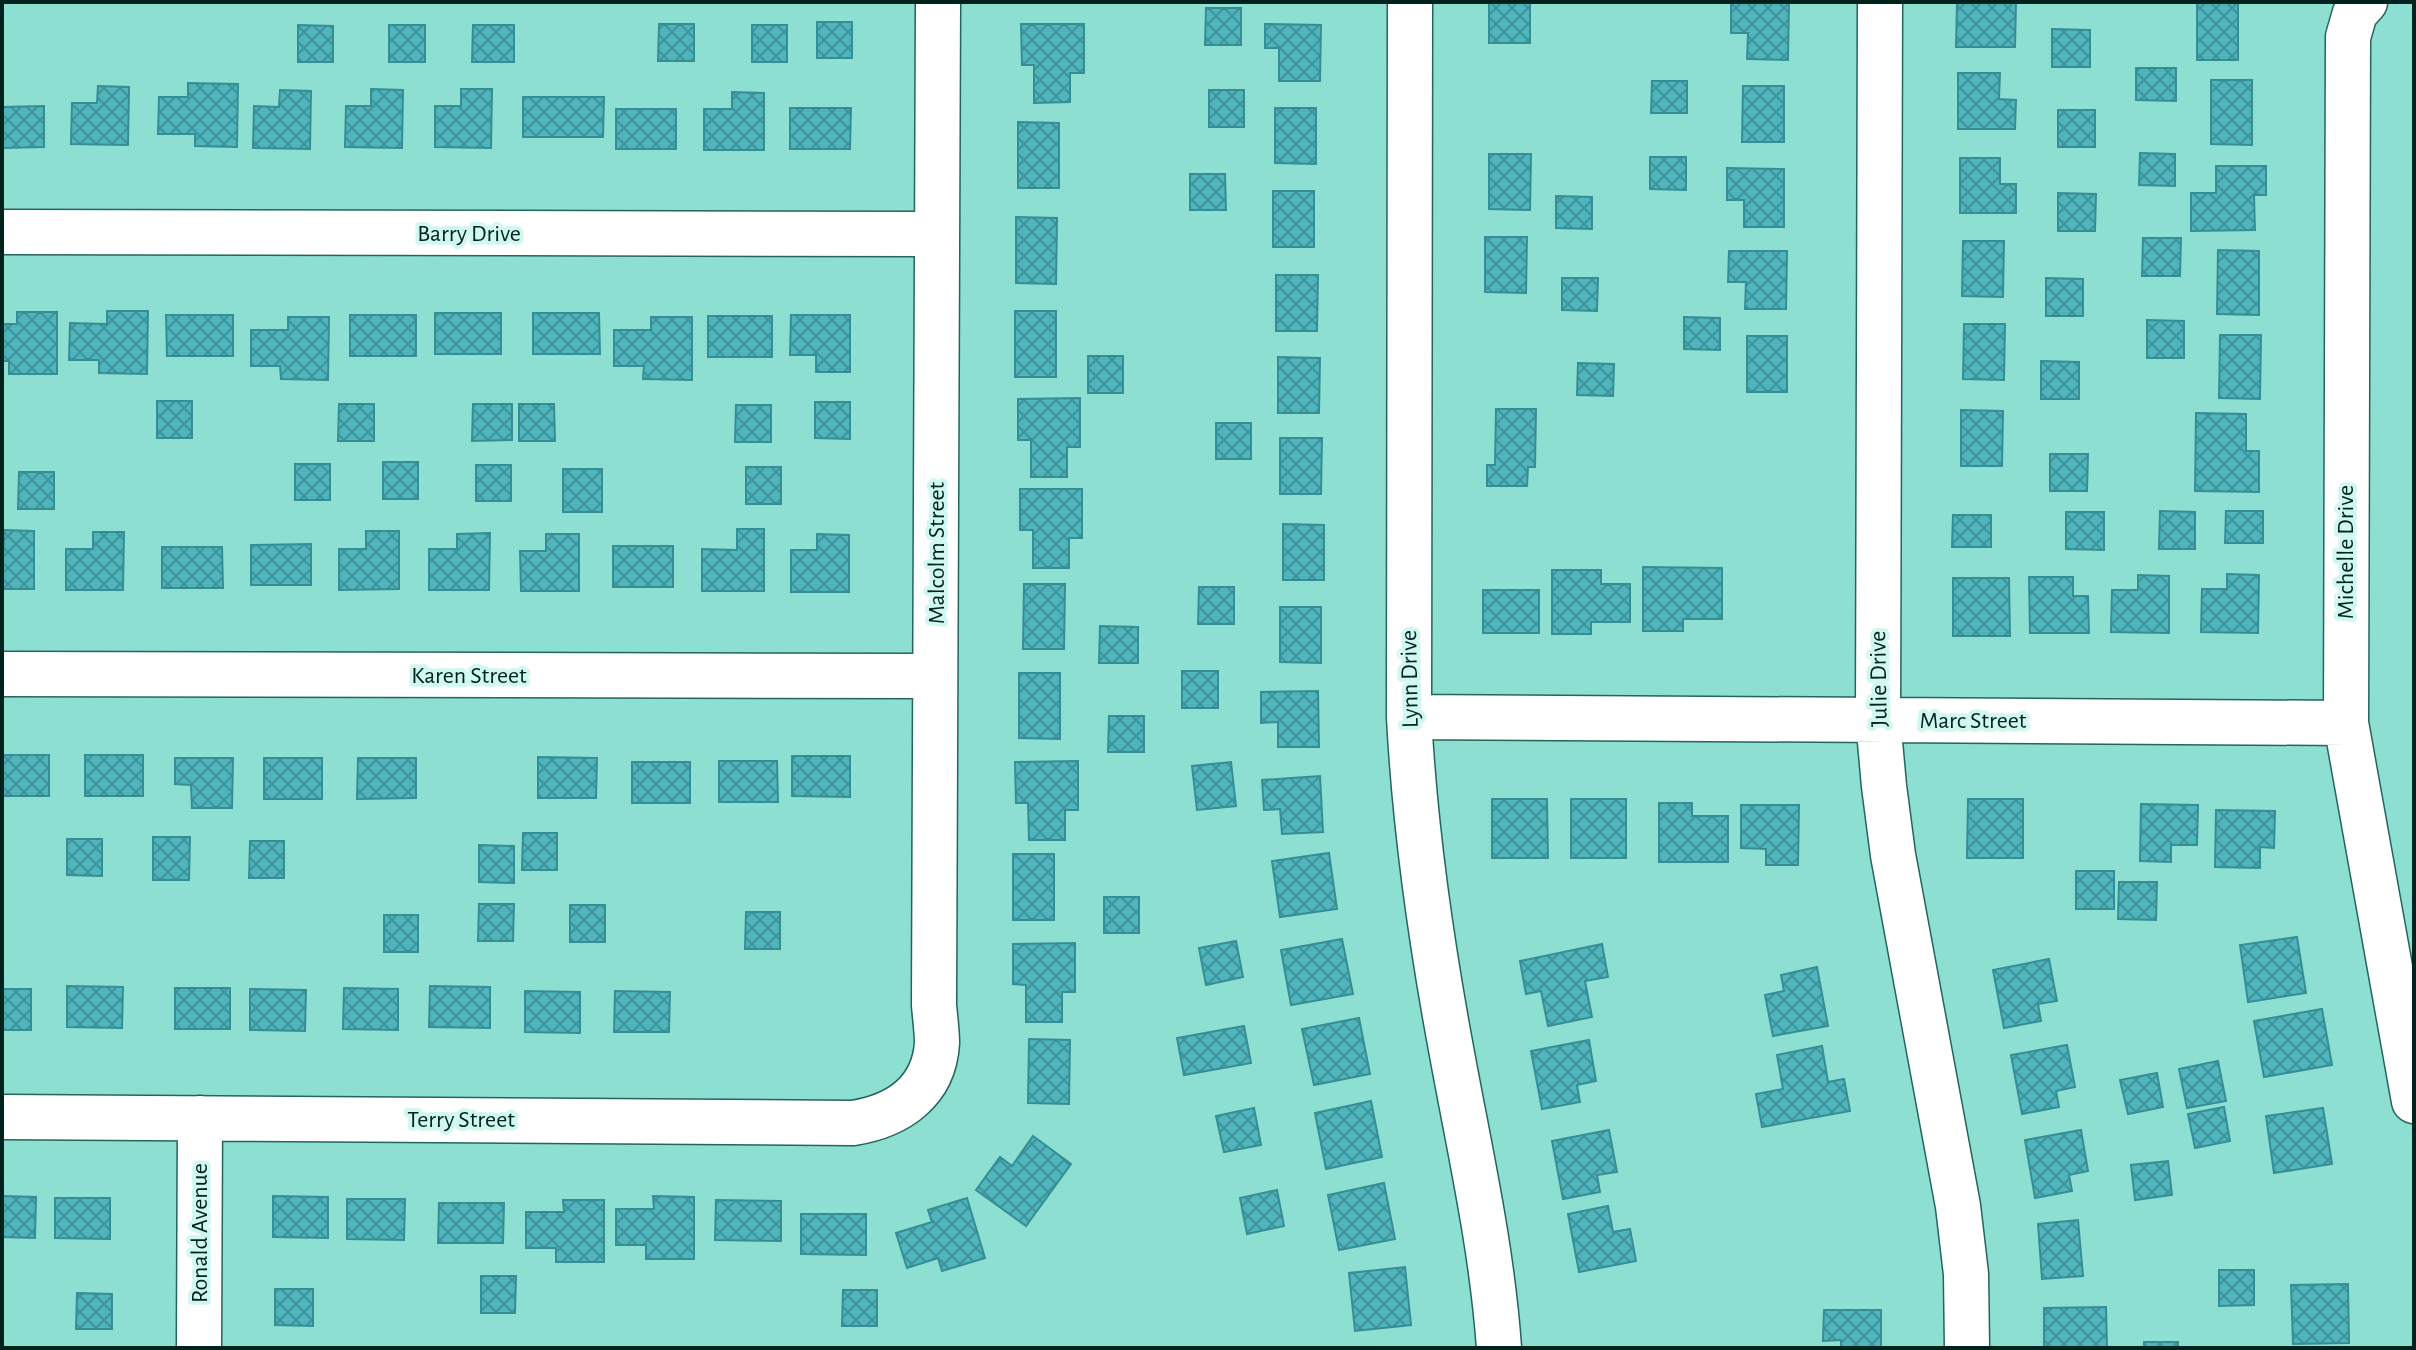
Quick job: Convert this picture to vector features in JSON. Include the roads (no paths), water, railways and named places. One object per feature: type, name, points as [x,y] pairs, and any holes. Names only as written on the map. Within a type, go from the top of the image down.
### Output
[{"type":"street","name":"Malcolm Street","points":[[912,1097],[928,1074],[937,1043],[934,1005],[938,2]]},
{"type":"street","name":"Lynn Drive","points":[[1410,2],[1409,717],[1413,799],[1425,900],[1488,1244],[1499,1348]]},
{"type":"street","name":"Julie Drive","points":[[1880,2],[1878,720],[1893,855],[1958,1206],[1966,1274],[1967,1348]]},
{"type":"street","name":"Michelle Drive","points":[[2365,2],[2355,13],[2348,37],[2344,681],[2346,723],[2414,1101]]},
{"type":"street","name":"Barry Drive","points":[[2,232],[937,234]]},
{"type":"street","name":"Karen Street","points":[[2,674],[935,676]]},
{"type":"street","name":"Marc Street","points":[[1409,717],[2346,723]]},
{"type":"street","name":"Terry Street","points":[[2,1117],[853,1123],[876,1119],[897,1110],[912,1097]]},
{"type":"street","name":"Ronald Avenue","points":[[199,1348],[200,1118]]}]
